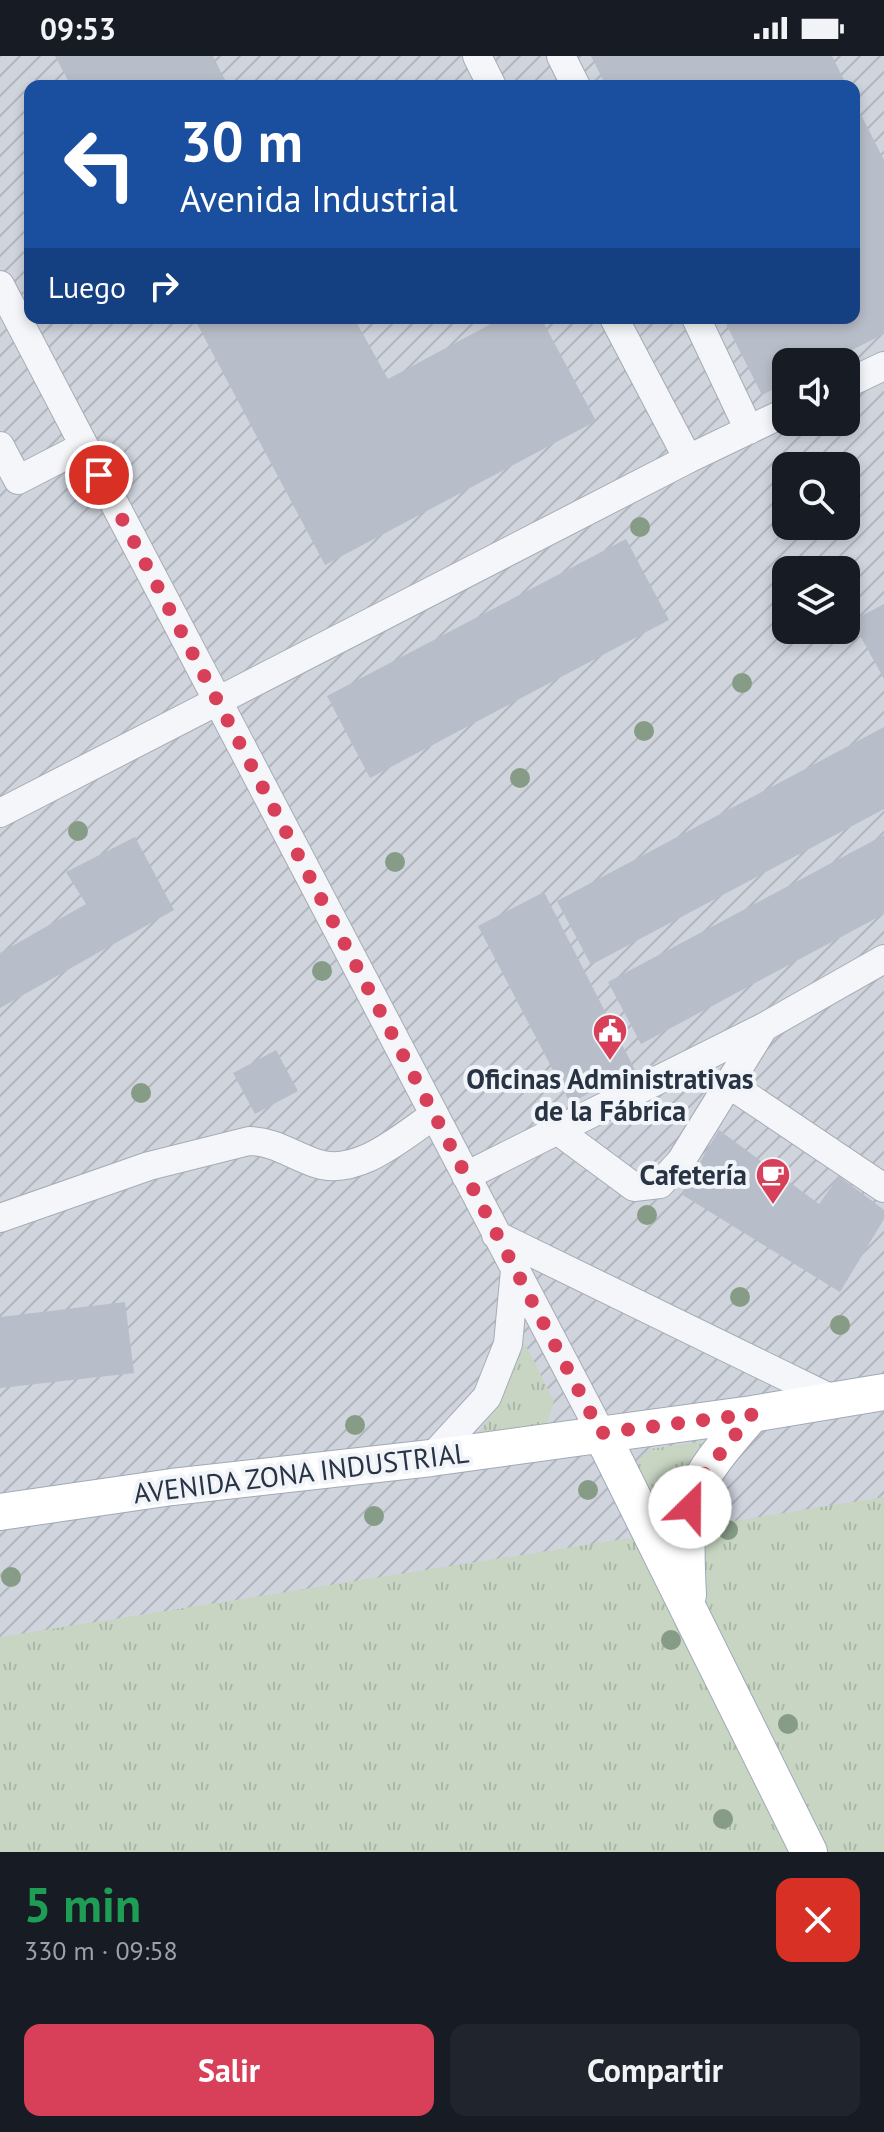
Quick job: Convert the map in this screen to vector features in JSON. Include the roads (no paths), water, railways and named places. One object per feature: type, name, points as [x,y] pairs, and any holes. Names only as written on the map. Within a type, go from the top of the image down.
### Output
[{"type":"main road","name":"AVENIDA ZONA INDUSTRIAL","points":[[0,1512],[172,1487],[431,1458],[752,1414],[884,1392]]},
{"type":"main road","points":[[689,1609],[685,1528],[695,1485],[752,1414]]},
{"type":"main road","points":[[601,1433],[809,1852]]},
{"type":"lane","points":[[477,56],[489,80]]},
{"type":"lane","points":[[561,56],[573,80]]},
{"type":"lane","points":[[0,285],[601,1433]]},
{"type":"lane","points":[[617,324],[688,459]]},
{"type":"lane","points":[[699,324],[749,430]]},
{"type":"lane","points":[[860,377],[884,366]]},
{"type":"lane","points":[[0,813],[688,459],[772,419]]},
{"type":"lane","points":[[0,446],[18,480],[84,446]]},
{"type":"lane","points":[[466,1176],[764,1027],[884,959]]},
{"type":"lane","points":[[557,1130],[634,1187],[660,1184],[681,1161],[764,1027]]},
{"type":"lane","points":[[729,1084],[884,1188]]},
{"type":"lane","points":[[0,1218],[149,1166],[249,1141],[265,1141],[319,1165],[338,1167],[382,1151],[434,1115]]},
{"type":"lane","points":[[496,1235],[832,1399]]},
{"type":"lane","points":[[431,1458],[487,1397],[508,1344],[515,1270]]},
{"type":"place","name":"Oficinas Administrativas de la Fábrica","points":[[610,1062]]},
{"type":"place","name":"Cafetería","points":[[773,1206]]}]
